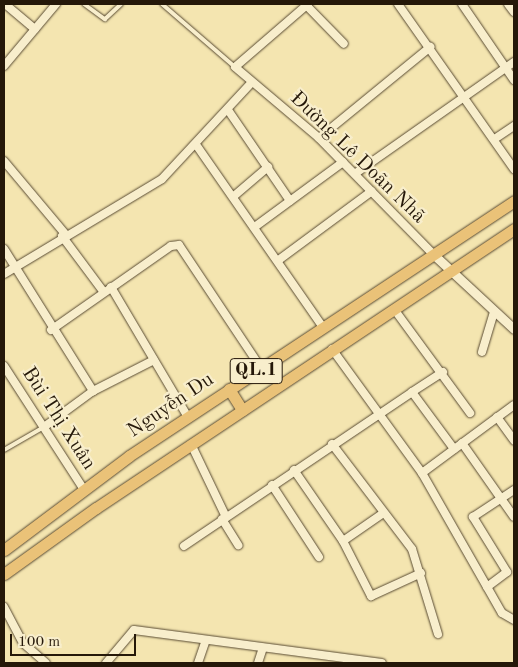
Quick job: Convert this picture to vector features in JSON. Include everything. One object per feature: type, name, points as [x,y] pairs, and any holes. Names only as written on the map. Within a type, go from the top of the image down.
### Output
[{"type":"main road","name":"Nguyễn Du","points":[[4,550],[188,417],[514,201]]},
{"type":"main road","name":"QL.1","points":[[4,574],[96,508],[514,229]]},
{"type":"main road","points":[[229,389],[242,410]]},
{"type":"main road","points":[[84,491],[96,508]]},
{"type":"street","points":[[5,4],[35,29]]},
{"type":"street","points":[[4,66],[56,4]]},
{"type":"street","points":[[235,67],[307,4],[344,44]]},
{"type":"street","points":[[398,4],[496,138],[514,169]]},
{"type":"street","points":[[462,4],[514,80]]},
{"type":"street","points":[[508,4],[514,12]]},
{"type":"street","points":[[319,138],[430,47]]},
{"type":"street","points":[[356,173],[514,62]]},
{"type":"street","name":"Đường Lê Doãn Nhã","points":[[235,67],[319,138],[356,173],[433,254]]},
{"type":"street","points":[[4,274],[64,236],[151,188],[197,146],[252,82]]},
{"type":"street","points":[[228,110],[290,201]]},
{"type":"street","points":[[496,138],[514,126]]},
{"type":"street","points":[[197,146],[280,259],[323,327]]},
{"type":"street","points":[[4,161],[64,236],[103,291]]},
{"type":"street","points":[[256,226],[343,162]]},
{"type":"street","points":[[234,196],[268,167]]},
{"type":"street","points":[[280,259],[372,190]]},
{"type":"street","points":[[51,330],[103,291],[171,246],[183,247],[261,368]]},
{"type":"street","points":[[4,249],[17,264],[51,330],[93,391]]},
{"type":"street","points":[[433,254],[449,272],[514,329]]},
{"type":"street","points":[[111,287],[188,417]]},
{"type":"street","points":[[394,309],[443,372],[470,414]]},
{"type":"street","points":[[482,352],[494,312]]},
{"type":"street","points":[[332,349],[422,473],[487,587],[506,617],[514,620]]},
{"type":"street","points":[[44,427],[93,391],[154,360]]},
{"type":"street","name":"Bùi Thị Xuân","points":[[4,366],[84,491]]},
{"type":"street","points":[[184,546],[378,412],[443,372]]},
{"type":"street","points":[[412,392],[454,449]]},
{"type":"street","points":[[422,473],[514,405]]},
{"type":"street","points":[[497,417],[514,440]]},
{"type":"street","points":[[462,443],[514,517]]},
{"type":"street","points":[[192,444],[224,518],[238,545]]},
{"type":"street","points":[[332,444],[382,514],[395,522],[421,573],[438,634]]},
{"type":"street","points":[[294,470],[343,541],[370,596],[421,573]]},
{"type":"street","points":[[272,485],[319,557]]},
{"type":"street","points":[[487,587],[507,572],[473,517],[514,490]]},
{"type":"street","points":[[343,541],[382,514]]},
{"type":"street","points":[[4,607],[23,643],[46,663]]},
{"type":"street","points":[[106,663],[134,630],[382,663]]},
{"type":"street","points":[[198,663],[206,640]]},
{"type":"street","points":[[258,663],[263,648]]},
{"type":"lane","points":[[84,4],[105,19],[121,4]]},
{"type":"lane","points":[[162,4],[235,67]]},
{"type":"lane","points":[[4,450],[44,427]]}]
